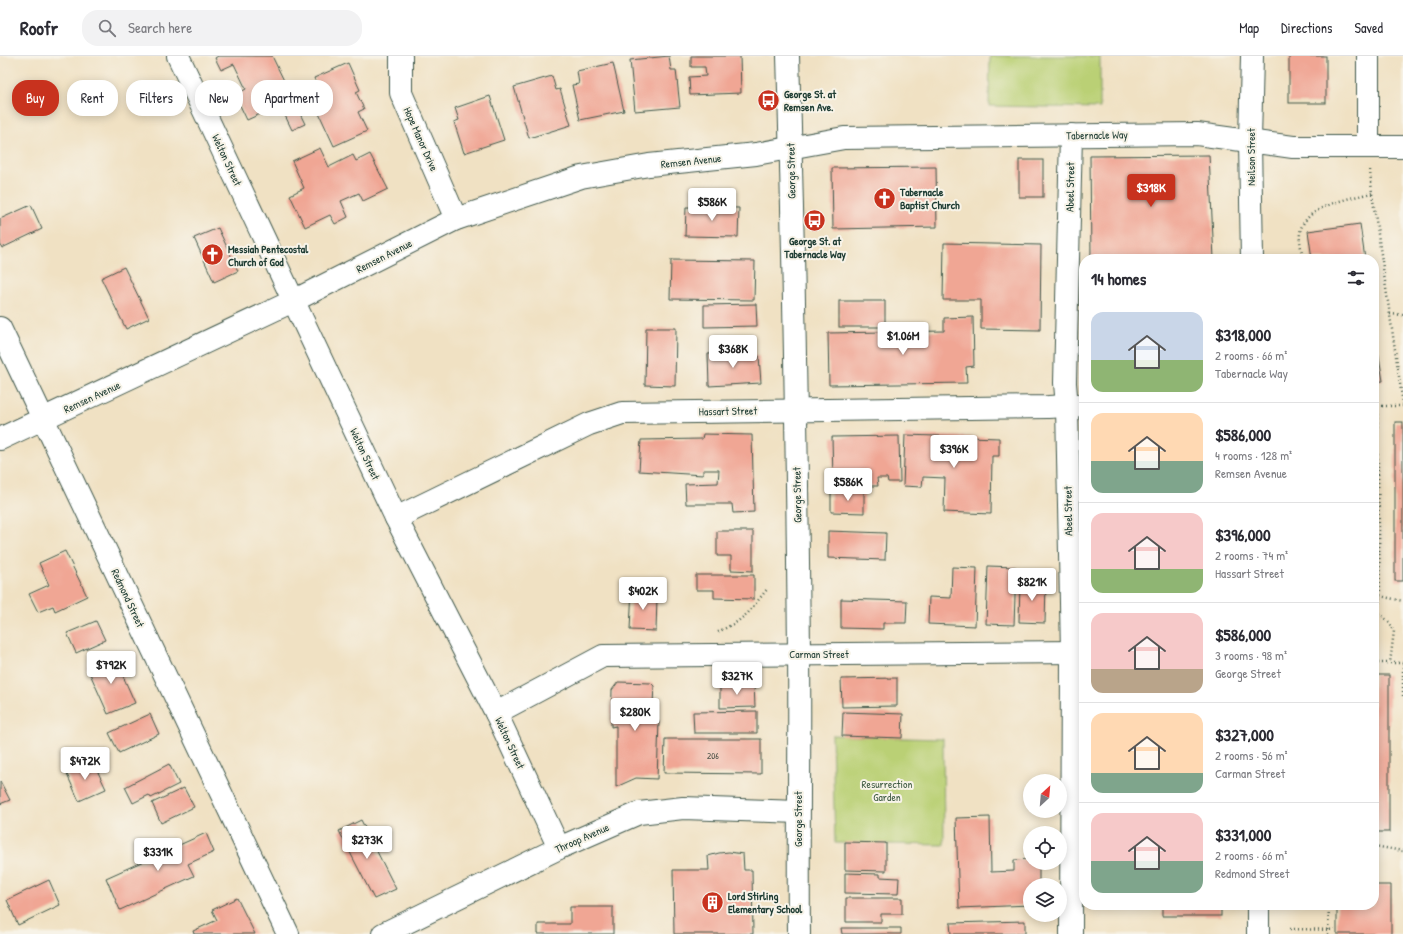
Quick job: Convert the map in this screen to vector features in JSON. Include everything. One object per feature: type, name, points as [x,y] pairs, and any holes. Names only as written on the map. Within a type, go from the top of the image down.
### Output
[{"type":"street","name":"Welton Street","points":[[178,56],[396,518],[496,713],[559,848]]},
{"type":"street","name":"Hope Manor Drive","points":[[401,56],[401,93],[456,219]]},
{"type":"street","name":"George Street","points":[[788,56],[796,410],[799,654],[799,934]]},
{"type":"street","name":"Neilson Street","points":[[1252,56],[1250,141],[1252,254]]},
{"type":"street","points":[[1368,56],[1368,147]]},
{"type":"street","name":"Tabernacle Way","points":[[791,147],[844,138],[1197,134],[1293,147],[1403,147]]},
{"type":"street","name":"Abeel Street","points":[[1071,136],[1065,383],[1075,406],[1078,652],[1072,934]]},
{"type":"street","name":"Remsen Avenue","points":[[0,439],[294,301],[456,219],[581,177],[649,165],[756,154],[791,147]]},
{"type":"street","name":"Redmond Street","points":[[0,328],[288,934]]},
{"type":"street","name":"Hassart Street","points":[[396,518],[589,424],[622,413],[1075,406]]},
{"type":"street","name":"Carman Street","points":[[496,713],[603,656],[1078,652]]},
{"type":"street","name":"Throop Avenue","points":[[383,934],[559,848],[639,813],[683,808],[798,812]]},
{"type":"street","points":[[1258,910],[1258,934]]},
{"type":"path","points":[[1368,147],[1372,192],[1403,405],[1379,406]]},
{"type":"path","points":[[1302,254],[1300,234],[1303,222],[1313,213],[1337,201],[1372,192]]},
{"type":"path","points":[[1390,314],[1403,315]]},
{"type":"path","points":[[1379,558],[1379,604]]},
{"type":"path","points":[[715,634],[737,622],[748,613],[768,588]]},
{"type":"path","points":[[1380,596],[1403,601]]},
{"type":"path","points":[[1379,613],[1389,622],[1394,631],[1390,663]]},
{"type":"path","points":[[1379,663],[1403,663],[1403,699]]},
{"type":"path","points":[[1379,847],[1403,851]]},
{"type":"path","points":[[1328,934],[1329,910]]},
{"type":"path","points":[[1290,929],[1337,930]]},
{"type":"green space","points":[[990,56],[1100,56],[1100,108],[989,106]]},
{"type":"green space","name":"Resurrection Garden","points":[[832,735],[943,739],[944,845],[835,843]]},
{"type":"building","points":[[218,56],[272,56],[284,80],[251,80],[251,116],[256,116],[247,120],[243,112],[243,91],[246,89],[243,80],[234,64],[221,70],[215,58]]},
{"type":"building","points":[[669,56],[671,70],[676,70],[680,107],[635,111],[630,60]]},
{"type":"building","points":[[691,56],[740,56],[741,93],[690,95],[689,77],[706,76],[705,67],[691,67]]},
{"type":"building","points":[[1289,56],[1326,56],[1326,103],[1289,103]]},
{"type":"building","points":[[348,63],[360,90],[356,92],[364,109],[358,112],[367,131],[334,146],[320,116],[333,116],[333,80],[315,80],[314,78]]},
{"type":"building","points":[[613,63],[624,111],[580,120],[572,85],[579,84],[577,71]]},
{"type":"building","points":[[552,76],[556,90],[560,89],[571,125],[529,138],[514,87]]},
{"type":"building","points":[[490,96],[504,140],[464,153],[454,122],[459,120],[455,108]]},
{"type":"building","points":[[285,116],[301,116],[305,124],[292,130]]},
{"type":"building","points":[[320,148],[329,167],[353,155],[356,161],[370,154],[388,189],[363,201],[359,193],[341,201],[348,217],[335,224],[330,215],[305,227],[290,195],[304,188],[292,161]]},
{"type":"building","points":[[1209,155],[1214,254],[1091,254],[1090,156]]},
{"type":"building","points":[[1019,160],[1043,160],[1043,197],[1019,197]]},
{"type":"building","name":"Tabernacle Baptist Church","points":[[936,167],[937,227],[833,229],[832,168]]},
{"type":"building","points":[[31,205],[42,229],[2,248],[0,244],[0,219]]},
{"type":"building","points":[[686,207],[739,208],[738,237],[685,236]]},
{"type":"building","points":[[1360,224],[1364,254],[1311,254],[1308,231]]},
{"type":"building","points":[[218,228],[238,271],[214,282],[194,238]]},
{"type":"building","points":[[944,243],[1041,245],[1040,330],[981,329],[981,300],[943,300]]},
{"type":"building","points":[[671,260],[755,261],[754,300],[670,299]]},
{"type":"building","points":[[124,267],[149,318],[126,329],[101,278]]},
{"type":"building","points":[[839,301],[885,301],[885,327],[839,327]]},
{"type":"building","points":[[756,304],[757,326],[704,327],[704,305]]},
{"type":"building","points":[[973,317],[974,366],[966,367],[967,383],[829,385],[828,333],[944,331],[944,318]]},
{"type":"building","points":[[646,328],[676,328],[675,386],[645,385]]},
{"type":"building","points":[[739,352],[739,357],[759,356],[761,383],[709,386],[708,354]]},
{"type":"building","points":[[1379,357],[1383,381],[1379,381]]},
{"type":"building","points":[[1395,422],[1403,422],[1403,581],[1395,581]]},
{"type":"building","points":[[703,434],[752,435],[754,512],[733,513],[732,504],[686,504],[685,484],[718,483],[719,470],[703,470],[703,475],[639,471],[641,440],[702,439]]},
{"type":"building","points":[[905,435],[999,438],[999,456],[992,456],[991,514],[944,512],[945,478],[923,477],[922,487],[903,486]]},
{"type":"building","points":[[899,436],[900,482],[888,482],[887,478],[877,478],[878,486],[866,486],[866,480],[833,481],[832,437]]},
{"type":"building","points":[[831,490],[864,491],[864,513],[831,512]]},
{"type":"building","points":[[717,531],[753,531],[753,571],[731,570],[731,556],[717,556]]},
{"type":"building","points":[[828,531],[886,533],[885,560],[828,558]]},
{"type":"building","points":[[65,551],[87,596],[55,611],[53,606],[38,612],[29,594],[49,585],[39,563]]},
{"type":"building","points":[[988,566],[1016,567],[1014,625],[986,624]]},
{"type":"building","points":[[952,567],[977,568],[975,626],[928,624],[929,597],[951,598]]},
{"type":"building","points":[[696,575],[754,575],[754,599],[714,598],[714,590],[696,590]]},
{"type":"building","points":[[1020,582],[1046,583],[1045,623],[1019,622]]},
{"type":"building","points":[[632,587],[646,588],[646,596],[657,597],[656,631],[630,630]]},
{"type":"building","points":[[841,599],[907,601],[906,623],[883,623],[883,629],[841,628]]},
{"type":"building","points":[[96,621],[105,640],[76,653],[67,633]]},
{"type":"building","points":[[114,656],[135,703],[108,714],[87,667]]},
{"type":"building","points":[[1379,675],[1389,675],[1389,832],[1379,832]]},
{"type":"building","points":[[897,678],[897,706],[842,707],[841,679]]},
{"type":"building","points":[[618,682],[651,683],[654,686],[652,721],[659,721],[657,779],[636,778],[616,787],[616,726],[611,727],[612,690]]},
{"type":"building","points":[[754,684],[755,707],[720,708],[720,686]]},
{"type":"building","points":[[757,711],[757,733],[694,733],[693,712]]},
{"type":"building","points":[[843,712],[903,714],[902,738],[842,736]]},
{"type":"building","points":[[150,714],[159,734],[119,753],[109,733]]},
{"type":"building","points":[[665,739],[761,739],[761,774],[664,773]]},
{"type":"building","points":[[86,761],[91,771],[96,768],[106,789],[79,801],[65,770]]},
{"type":"building","points":[[169,764],[179,784],[151,798],[149,795],[133,803],[125,787]]},
{"type":"building","points":[[0,781],[10,800],[0,804]]},
{"type":"building","points":[[184,788],[194,807],[161,823],[152,803]]},
{"type":"building","points":[[990,817],[991,872],[1014,871],[1014,860],[1023,859],[1023,870],[1039,870],[1039,878],[1023,878],[1023,905],[959,908],[956,818]]},
{"type":"building","points":[[361,820],[396,889],[374,899],[339,831]]},
{"type":"building","points":[[206,833],[214,852],[188,864],[194,876],[120,910],[106,878]]},
{"type":"building","points":[[845,842],[886,843],[886,871],[845,870]]},
{"type":"building","name":"Lord Stirling Elementary School","points":[[729,852],[743,854],[744,870],[752,870],[753,934],[674,934],[673,870],[709,870],[708,856]]},
{"type":"building","points":[[845,873],[880,874],[880,877],[899,878],[898,894],[845,893]]},
{"type":"building","points":[[49,880],[60,905],[18,925],[7,900]]},
{"type":"building","points":[[1379,885],[1391,885],[1391,934],[1337,934],[1337,910],[1379,910]]},
{"type":"building","points":[[237,898],[255,934],[194,934],[193,931],[217,920],[212,910]]},
{"type":"building","points":[[846,898],[902,898],[902,914],[881,914],[881,922],[846,922]]},
{"type":"building","points":[[570,907],[613,907],[613,934],[538,934],[538,924],[570,924]]},
{"type":"building","points":[[1162,910],[1221,910],[1221,916],[1162,916]]},
{"type":"building","points":[[1023,921],[1025,922],[1025,934],[951,934],[950,923]]},
{"type":"building","points":[[841,928],[901,928],[901,934],[842,934]]},
{"type":"place","name":"George St. at Remsen Ave.","points":[[768,100]]},
{"type":"place","name":"Tabernacle Baptist Church","points":[[885,198]]},
{"type":"place","name":"George St. at Tabernacle Way","points":[[815,221]]},
{"type":"place","name":"Messiah Pentecostal Church of God","points":[[213,255]]},
{"type":"place","name":"Lord Stirling Elementary School","points":[[713,902]]}]
